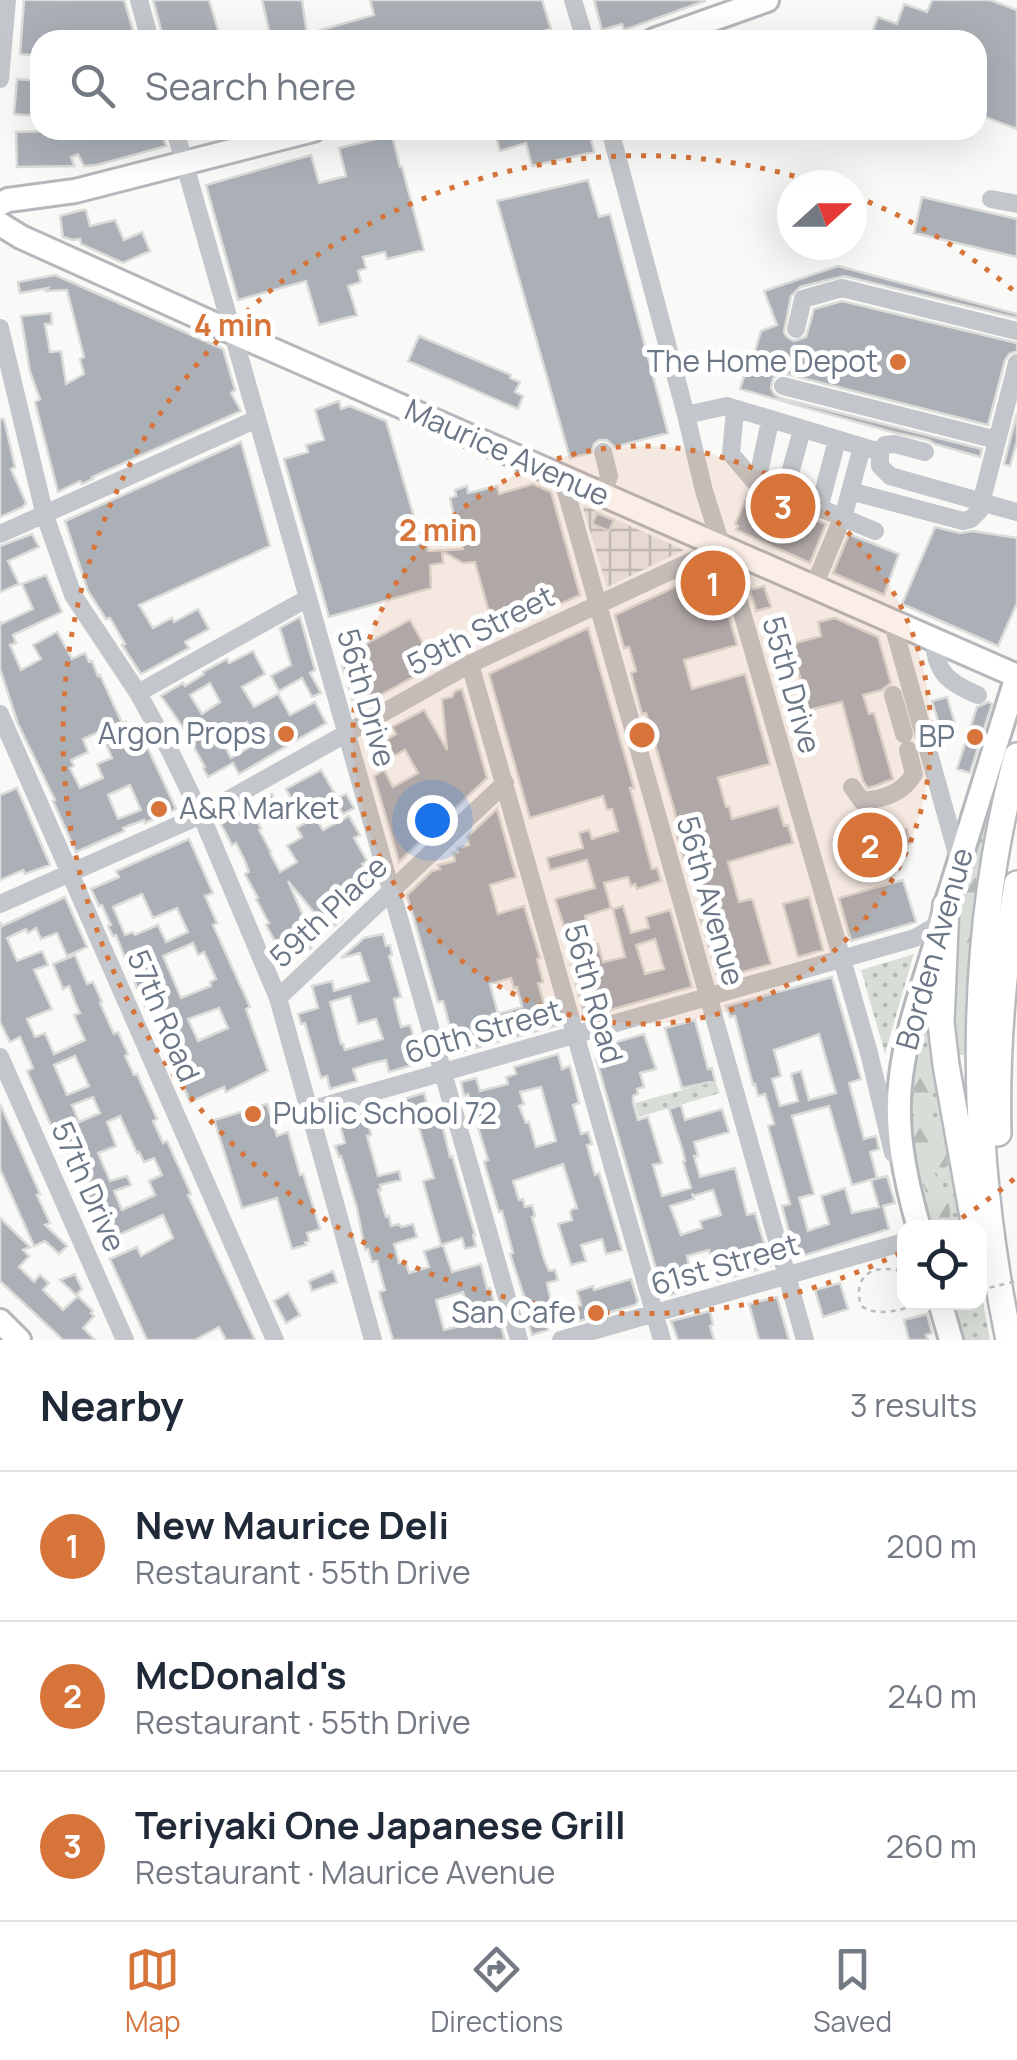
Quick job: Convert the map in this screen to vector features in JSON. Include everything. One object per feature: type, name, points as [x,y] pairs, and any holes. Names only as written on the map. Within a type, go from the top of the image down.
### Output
[{"type":"highway","points":[[1009,1340],[987,1201],[980,1056],[991,880],[1017,756]]},
{"type":"highway","points":[[1017,884],[1003,991],[998,1090],[1002,1198],[1017,1313]]},
{"type":"highway","points":[[946,905],[941,1024],[974,1220]]},
{"type":"highway","points":[[987,1285],[998,1340]]},
{"type":"main road","points":[[682,30],[767,0]]},
{"type":"main road","points":[[0,204],[76,191],[273,140]]},
{"type":"main road","points":[[0,184],[44,194]]},
{"type":"main road","name":"Maurice Avenue","points":[[0,224],[234,332],[1017,676]]},
{"type":"main road","name":"Borden Avenue","points":[[917,1220],[900,1133],[901,1076],[908,1035],[1017,676]]},
{"type":"main road","points":[[942,1310],[950,1340]]},
{"type":"street","points":[[0,79],[8,0]]},
{"type":"street","points":[[139,0],[147,30]]},
{"type":"street","points":[[573,0],[582,30]]},
{"type":"street","name":"56th Drive","points":[[178,140],[519,1340]]},
{"type":"street","name":"55th Drive","points":[[613,140],[704,491],[893,1151],[909,1195]]},
{"type":"street","points":[[991,199],[1017,204]]},
{"type":"street","points":[[796,329],[803,299],[842,288],[1017,332]]},
{"type":"street","points":[[0,328],[46,516],[74,595],[171,752],[278,998],[373,1340]]},
{"type":"street","points":[[850,491],[963,521],[971,519],[979,511],[1017,363]]},
{"type":"street","points":[[783,386],[997,440]]},
{"type":"street","points":[[686,415],[727,406],[871,449],[895,444],[925,452]]},
{"type":"street","points":[[735,409],[731,454],[757,482],[874,531]]},
{"type":"street","points":[[0,534],[257,420]]},
{"type":"street","points":[[757,482],[770,421]]},
{"type":"street","points":[[784,494],[802,430]]},
{"type":"street","points":[[819,509],[837,440]]},
{"type":"street","points":[[814,586],[850,491],[871,449]]},
{"type":"street","points":[[871,449],[890,476],[1017,512]]},
{"type":"street","points":[[602,494],[609,476],[603,452]]},
{"type":"street","name":"56th Avenue","points":[[562,477],[805,1340]]},
{"type":"street","name":"59th Street","points":[[0,904],[201,815],[470,664],[722,547]]},
{"type":"street","points":[[138,693],[308,598]]},
{"type":"street","points":[[892,622],[959,860]]},
{"type":"street","points":[[934,640],[934,656],[942,672],[957,686],[978,695]]},
{"type":"street","name":"56th Road","points":[[470,664],[662,1340]]},
{"type":"street","points":[[852,787],[860,800],[868,801],[902,789],[914,777],[894,695]]},
{"type":"street","name":"57th Road","points":[[0,714],[275,1340]]},
{"type":"street","points":[[914,771],[934,768]]},
{"type":"street","name":"59th Place","points":[[278,998],[505,783]]},
{"type":"street","name":"60th Street","points":[[310,1110],[922,935],[934,927],[946,905]]},
{"type":"street","name":"57th Drive","points":[[0,1057],[125,1340]]},
{"type":"street","name":"61st Street","points":[[561,1340],[897,1244]]},
{"type":"path","points":[[897,1270],[872,1270],[862,1278],[858,1293],[861,1306],[872,1312],[897,1310]]},
{"type":"path","points":[[987,1288],[1017,1281]]},
{"type":"shaded area","points":[[585,506],[684,550],[607,587]]},
{"type":"green space","points":[[984,826],[987,827],[967,1051],[959,1055],[952,1025],[951,965],[963,894]]},
{"type":"green space","points":[[914,954],[885,1054],[861,970]]},
{"type":"green space","points":[[931,997],[968,1220],[929,1220],[912,1166],[907,1127],[913,1052]]},
{"type":"green space","points":[[919,1057],[927,1057],[932,1065],[929,1107],[935,1131],[946,1145],[948,1165],[934,1172],[949,1204],[950,1220],[932,1220],[914,1144],[914,1070]]},
{"type":"green space","points":[[715,1081],[720,1093],[639,1117],[635,1103]]},
{"type":"green space","points":[[955,1310],[984,1310],[990,1340],[964,1340]]},
{"type":"building","points":[[24,0],[124,0],[133,30],[30,30],[30,55],[20,54]]},
{"type":"building","points":[[153,0],[209,0],[218,30],[161,30]]},
{"type":"building","points":[[262,0],[302,0],[306,30],[269,30]]},
{"type":"building","points":[[370,0],[542,0],[551,29],[321,30],[374,15]]},
{"type":"building","points":[[594,0],[705,1],[624,30],[622,24],[602,30]]},
{"type":"building","points":[[932,0],[990,0],[1017,10],[1017,129],[987,118],[987,30],[873,30],[878,17],[897,24],[904,4],[927,12]]},
{"type":"building","points":[[17,79],[30,80],[30,115],[14,114]]},
{"type":"building","points":[[16,132],[30,132],[30,140],[164,140],[166,146],[97,165],[84,166],[78,154],[71,157],[74,166],[17,167]]},
{"type":"building","points":[[372,140],[393,140],[424,250],[387,259],[385,252],[363,257],[366,268],[358,271],[361,282],[348,286],[357,315],[319,325],[306,281],[238,300],[206,185],[311,155],[319,183],[346,176],[339,148]]},
{"type":"building","points":[[497,140],[591,140],[594,152],[532,166],[526,143],[500,151]]},
{"type":"building","points":[[588,180],[599,217],[610,214],[668,433],[614,447],[607,440],[599,440],[591,453],[570,458],[497,201]]},
{"type":"building","points":[[922,197],[1017,219],[1017,257],[914,233]]},
{"type":"building","points":[[86,210],[90,226],[115,220],[124,240],[142,232],[150,251],[123,263],[81,244],[80,239],[63,237],[60,216]]},
{"type":"building","points":[[838,266],[1017,314],[1017,318],[844,276],[800,287],[791,296],[784,332],[794,341],[806,337],[814,309],[842,301],[1017,343],[1017,351],[1005,360],[988,425],[786,374],[773,378],[774,394],[982,449],[980,457],[740,389],[761,331],[777,325],[764,291]]},
{"type":"building","points":[[55,275],[223,349],[235,390],[231,393],[241,411],[58,492],[35,402],[40,399],[30,372],[21,316],[51,313],[52,324],[45,324],[50,352],[61,351],[66,384],[84,374],[80,359],[84,357],[67,290],[46,291],[48,288],[20,293],[18,282]]},
{"type":"building","points":[[419,336],[511,375],[520,382],[515,392],[523,396],[518,409],[408,361]]},
{"type":"building","points":[[339,401],[341,409],[350,406],[386,421],[419,534],[426,532],[428,551],[463,549],[450,498],[456,496],[455,490],[467,486],[468,493],[497,486],[499,494],[533,484],[551,492],[580,595],[495,634],[475,562],[463,563],[442,551],[443,563],[430,565],[431,588],[329,617],[284,459],[308,452],[306,445],[324,440],[315,410]]},
{"type":"building","points":[[1017,413],[1017,441],[1010,466],[1004,464]]},
{"type":"building","points":[[0,419],[4,419],[15,467],[11,469],[26,503],[0,517]]},
{"type":"building","points":[[241,442],[270,546],[139,605],[153,628],[198,609],[209,629],[185,642],[189,648],[141,674],[110,618],[106,619],[88,591],[65,521]]},
{"type":"building","points":[[749,493],[826,524],[810,563],[736,530]]},
{"type":"building","points":[[597,513],[614,520],[609,531],[592,524]]},
{"type":"building","points":[[935,527],[1017,538],[1017,603],[998,646],[902,604]]},
{"type":"building","points":[[32,534],[39,547],[8,561],[19,584],[0,592],[0,546]]},
{"type":"building","points":[[849,534],[899,554],[884,595],[833,573]]},
{"type":"building","points":[[715,568],[737,645],[684,660],[692,689],[745,674],[770,764],[718,778],[726,807],[729,806],[732,819],[778,806],[793,843],[728,862],[739,902],[753,901],[771,964],[718,979],[700,916],[703,915],[699,902],[707,899],[699,870],[688,873],[674,809],[631,673],[636,671],[629,647],[624,648],[615,615]]},
{"type":"building","points":[[46,575],[62,612],[13,635],[16,643],[10,645],[21,670],[41,659],[33,645],[57,632],[72,659],[85,653],[122,723],[126,722],[131,735],[135,733],[140,746],[145,744],[176,809],[123,828],[124,831],[76,852],[18,724],[0,669],[0,621],[1,624],[33,609],[22,584]],"holes":[[[101,731],[112,758],[97,764],[103,778],[80,788],[70,768],[74,766],[71,760],[88,752],[83,739]],[[130,785],[141,810],[118,819],[108,795]]]},
{"type":"building","points":[[764,586],[771,607],[756,611],[750,590]]},
{"type":"building","points":[[300,617],[315,670],[310,673],[321,693],[312,697],[302,678],[279,691],[271,676],[291,665],[280,628]]},
{"type":"building","points":[[835,618],[878,637],[891,683],[863,695],[869,714],[874,713],[893,779],[868,788],[842,702],[809,710],[791,644],[821,636],[818,622]]},
{"type":"building","points":[[410,620],[435,665],[355,709],[340,658]]},
{"type":"building","points":[[588,628],[634,788],[630,788],[652,869],[657,868],[661,881],[637,889],[628,877],[604,883],[611,908],[585,916],[588,926],[583,927],[588,945],[598,944],[603,962],[625,957],[613,909],[623,906],[631,933],[649,928],[646,917],[670,910],[692,987],[585,1017],[571,965],[576,963],[555,899],[595,888],[587,860],[550,870],[547,858],[583,848],[579,833],[589,830],[592,839],[618,831],[612,809],[607,810],[603,796],[530,818],[489,674]],"holes":[[[655,939],[664,969],[645,974],[636,945]]]},
{"type":"building","points":[[788,632],[791,643],[769,649],[766,638]]},
{"type":"building","points":[[253,651],[265,674],[242,687],[254,707],[278,694],[290,715],[315,702],[326,723],[239,774],[233,763],[208,777],[184,729],[161,696],[183,683],[185,686],[227,659],[229,663]],"holes":[[[210,683],[220,702],[202,714],[190,695]],[[247,722],[258,742],[231,758],[221,739]]]},
{"type":"building","points":[[462,689],[487,778],[399,862],[374,776],[384,770],[393,787],[418,773],[405,750],[392,757],[384,741],[396,734],[392,727],[424,710],[447,750],[442,699]]},
{"type":"building","points":[[947,697],[956,727],[941,731],[932,701]]},
{"type":"building","name":"BP","points":[[992,704],[970,773],[957,769],[977,707]]},
{"type":"building","points":[[321,770],[337,797],[312,811],[323,830],[349,816],[360,835],[354,838],[367,861],[362,864],[374,887],[336,910],[342,920],[329,930],[288,881],[311,934],[306,936],[311,948],[282,961],[276,959],[271,946],[276,943],[245,874],[249,872],[245,861],[221,824],[272,794],[277,804],[255,816],[280,872],[297,862],[287,846],[302,837],[297,828],[305,823],[286,789]]},
{"type":"building","points":[[17,788],[50,865],[0,880],[0,795]]},
{"type":"building","points":[[346,794],[354,808],[343,814],[335,800]]},
{"type":"building","points":[[497,809],[516,877],[490,885],[498,914],[524,906],[540,958],[537,959],[543,982],[538,983],[547,1014],[555,1012],[558,1025],[454,1054],[443,1001],[438,1002],[407,895],[432,871],[440,869],[438,865],[455,861],[453,853],[458,852],[457,848],[469,845],[467,837]],"holes":[[[511,978],[514,988],[517,987],[522,1007],[498,1014],[490,984]]]},
{"type":"building","points":[[907,829],[910,844],[865,858],[860,842]]},
{"type":"building","points":[[189,839],[213,893],[205,896],[217,923],[213,925],[250,1007],[246,1009],[268,1071],[226,1092],[224,1087],[190,1102],[116,935],[113,936],[102,905],[99,906],[91,889],[119,877],[116,871]],"holes":[[[142,894],[153,918],[177,908],[188,932],[166,942],[158,925],[125,935],[113,907]],[[193,943],[198,955],[204,952],[216,979],[210,982],[211,986],[181,998],[163,956]],[[219,1008],[228,1028],[198,1041],[188,1019]]]},
{"type":"building","points":[[903,880],[916,922],[851,941],[839,898]]},
{"type":"building","points":[[65,897],[87,947],[67,956],[57,933],[41,939],[36,928],[7,938],[17,961],[42,951],[48,965],[34,970],[52,1009],[27,1019],[35,1037],[45,1033],[54,1054],[85,1040],[74,1015],[80,1013],[69,986],[63,989],[53,964],[75,955],[87,984],[93,982],[114,1034],[118,1032],[128,1054],[125,1056],[157,1119],[153,1121],[163,1143],[167,1141],[255,1340],[226,1340],[219,1327],[195,1340],[147,1340],[110,1259],[137,1247],[141,1256],[173,1238],[163,1215],[103,1242],[70,1168],[73,1166],[61,1137],[57,1139],[27,1071],[33,1068],[20,1037],[10,1042],[0,1022],[0,922],[2,926]],"holes":[[[75,1056],[89,1086],[67,1095],[54,1065]],[[93,1097],[100,1113],[79,1122],[72,1105]],[[120,1116],[137,1153],[144,1162],[154,1158],[162,1175],[149,1181],[155,1195],[122,1210],[114,1191],[131,1185],[127,1176],[110,1181],[98,1153],[116,1146],[107,1122]]]},
{"type":"building","points":[[809,897],[823,950],[798,957],[783,904]]},
{"type":"building","points":[[383,934],[386,946],[390,945],[389,956],[401,997],[394,999],[401,1027],[410,1025],[418,1050],[412,1051],[416,1064],[389,1072],[386,1060],[369,1064],[353,1069],[357,1081],[330,1089],[327,1076],[321,1078],[305,1023],[301,1024],[298,1014],[318,1008],[312,986],[332,981],[334,991],[369,981],[360,953],[341,958],[364,938]],"holes":[[[350,996],[358,1024],[376,1019],[383,1039],[345,1050],[330,1002]]]},
{"type":"building","points":[[832,977],[861,1079],[849,1083],[864,1139],[876,1136],[879,1149],[870,1152],[877,1178],[852,1185],[829,1106],[792,1116],[814,1194],[799,1198],[808,1231],[829,1224],[821,1196],[845,1188],[852,1213],[879,1207],[871,1180],[887,1176],[895,1203],[883,1206],[889,1229],[796,1258],[782,1206],[790,1204],[768,1126],[774,1124],[765,1094],[758,1096],[753,1085],[735,1016],[730,1017],[726,1006]],"holes":[[[819,1034],[836,1093],[809,1100],[801,1071],[791,1074],[798,1101],[780,1106],[772,1079],[781,1076],[774,1050]]]},
{"type":"building","points":[[695,1020],[715,1081],[682,1088],[665,1028]]},
{"type":"building","points":[[644,1034],[656,1069],[640,1073],[644,1087],[637,1089],[633,1102],[638,1120],[648,1117],[662,1163],[653,1165],[662,1196],[691,1188],[669,1109],[681,1105],[685,1120],[722,1109],[729,1132],[694,1142],[700,1177],[735,1168],[747,1215],[755,1213],[771,1266],[718,1281],[709,1250],[687,1256],[693,1288],[664,1297],[596,1058],[605,1055],[603,1046]],"holes":[[[713,1190],[721,1215],[700,1221],[702,1228],[681,1235],[670,1206]]]},
{"type":"building","points":[[558,1054],[562,1069],[570,1066],[579,1103],[573,1105],[581,1134],[588,1132],[592,1144],[587,1145],[595,1175],[599,1173],[622,1250],[606,1254],[602,1239],[581,1245],[586,1261],[571,1265],[558,1224],[572,1220],[570,1212],[577,1208],[563,1164],[513,1181],[519,1200],[523,1199],[525,1207],[532,1205],[544,1259],[549,1271],[555,1270],[558,1280],[547,1283],[555,1321],[546,1323],[548,1330],[532,1335],[502,1211],[499,1212],[484,1162],[488,1160],[461,1082],[476,1078],[480,1091],[508,1084],[506,1077],[516,1074],[514,1067]],"holes":[[[541,1087],[556,1141],[536,1147],[529,1122],[526,1123],[519,1106],[524,1104],[520,1092]]]},
{"type":"building","points":[[424,1093],[431,1119],[440,1116],[476,1246],[465,1249],[462,1238],[441,1245],[423,1181],[434,1178],[417,1121],[404,1125],[397,1101]]},
{"type":"building","points":[[0,1104],[40,1194],[37,1195],[50,1223],[45,1225],[67,1246],[59,1254],[45,1241],[34,1246],[0,1169]]},
{"type":"building","points":[[267,1104],[277,1136],[288,1132],[320,1229],[307,1233],[306,1245],[292,1249],[277,1198],[242,1208],[214,1120]]},
{"type":"building","points":[[365,1110],[371,1135],[367,1136],[378,1176],[399,1171],[401,1180],[380,1185],[378,1190],[391,1226],[413,1224],[417,1237],[394,1244],[399,1263],[406,1262],[409,1273],[429,1267],[424,1251],[443,1245],[452,1272],[481,1264],[505,1340],[393,1340],[379,1292],[385,1290],[377,1261],[372,1262],[368,1249],[365,1250],[357,1208],[335,1146],[345,1143],[338,1118]],"holes":[[[463,1292],[472,1323],[444,1330],[436,1300]]]},
{"type":"building","points":[[0,1218],[30,1247],[23,1250],[29,1256],[19,1267],[34,1282],[40,1275],[49,1283],[43,1290],[63,1310],[78,1296],[93,1311],[94,1316],[83,1328],[95,1340],[63,1340],[0,1281]]},
{"type":"building","points":[[333,1271],[337,1282],[312,1291],[309,1281]]},
{"type":"building","points":[[75,1274],[82,1289],[76,1295],[60,1280]]},
{"type":"building","points":[[631,1279],[638,1301],[635,1305],[576,1322],[572,1308],[581,1305],[577,1291]]},
{"type":"building","points":[[840,1283],[848,1309],[823,1317],[815,1290]]},
{"type":"building","points":[[288,1293],[300,1315],[286,1323],[274,1301]]},
{"type":"building","points":[[777,1297],[789,1340],[759,1340],[749,1304]]},
{"type":"building","points":[[710,1311],[714,1340],[678,1340],[671,1321]]},
{"type":"building","points":[[927,1314],[932,1333],[926,1335],[928,1340],[909,1340],[904,1320]]},
{"type":"place","name":"The Home Depot","points":[[898,362]]},
{"type":"place","name":"Teriyaki One Japanese Grill","points":[[783,506]]},
{"type":"place","name":"New Maurice Deli","points":[[713,583]]},
{"type":"place","name":"Argon Props","points":[[286,734]]},
{"type":"place","name":"BP","points":[[975,737]]},
{"type":"place","name":"A&R Market","points":[[159,809]]},
{"type":"place","name":"McDonald's","points":[[870,845]]},
{"type":"place","name":"Public School 72","points":[[253,1114]]},
{"type":"place","name":"San Cafe","points":[[596,1313]]}]
